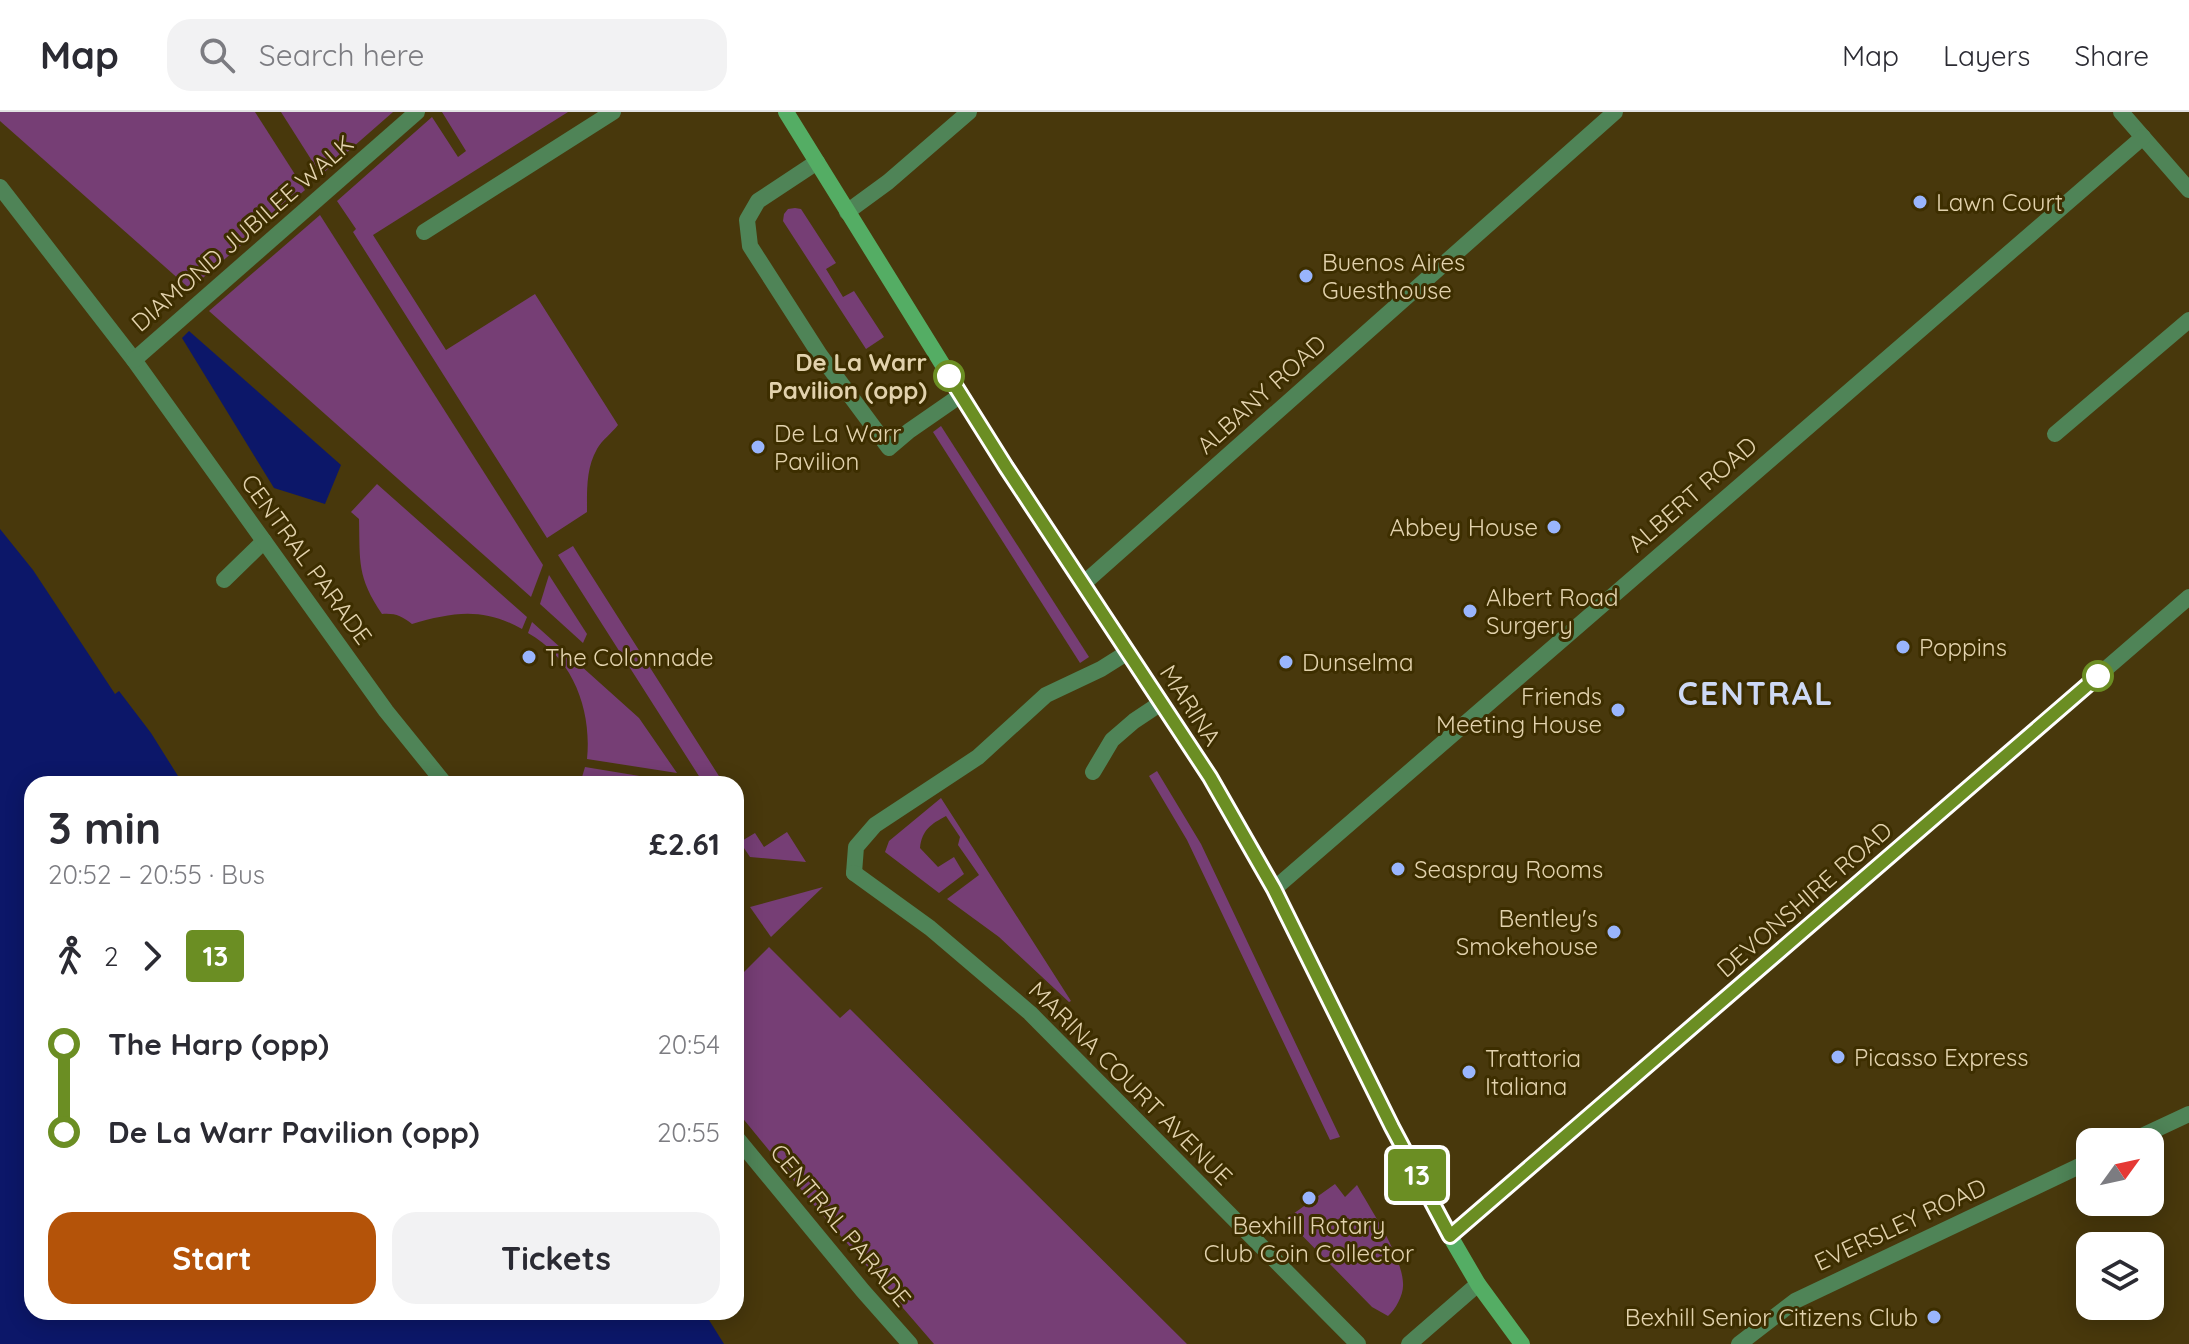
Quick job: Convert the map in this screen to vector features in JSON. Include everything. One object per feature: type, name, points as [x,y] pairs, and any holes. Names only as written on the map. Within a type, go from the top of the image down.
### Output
[{"type":"main road","name":"MARINA","points":[[786,112],[961,395],[1210,777],[1274,889],[1392,1127],[1450,1236],[1478,1284],[1522,1344]]},
{"type":"street","name":"DIAMOND JUBILEE WALK","points":[[134,360],[417,112]]},
{"type":"street","points":[[424,232],[613,112]]},
{"type":"street","points":[[847,212],[888,182],[969,112]]},
{"type":"street","name":"ALBANY ROAD","points":[[1083,584],[1615,112]]},
{"type":"street","points":[[2121,112],[2189,190]]},
{"type":"street","name":"ALBERT ROAD","points":[[1274,889],[2143,137]]},
{"type":"street","points":[[817,162],[758,201],[747,220],[750,246],[820,355],[889,448],[961,395]]},
{"type":"street","name":"CENTRAL PARADE","points":[[0,187],[134,360],[386,711],[439,776]]},
{"type":"street","points":[[2055,434],[2189,320]]},
{"type":"street","points":[[224,580],[264,541]]},
{"type":"street","name":"DEVONSHIRE ROAD","points":[[1450,1236],[2189,597]]},
{"type":"street","name":"MARINA COURT AVENUE","points":[[1128,652],[1101,669],[1046,695],[978,757],[875,825],[856,847],[854,873],[930,928],[1030,1013],[1358,1344]]},
{"type":"street","points":[[1093,772],[1112,740],[1161,703]]},
{"type":"street","points":[[2159,1128],[2189,1114]]},
{"type":"street","name":"CENTRAL PARADE","points":[[744,1147],[910,1344]]},
{"type":"street","name":"EVERSLEY ROAD","points":[[1739,1344],[1795,1301],[2076,1168]]},
{"type":"street","points":[[1409,1344],[1478,1284]]},
{"type":"shaded area","points":[[0,112],[255,112],[305,190],[190,289],[0,121]]},
{"type":"shaded area","points":[[281,112],[393,112],[321,175]]},
{"type":"shaded area","points":[[442,112],[568,112],[373,235],[446,350],[535,294],[618,425],[593,456],[588,480],[587,512],[547,538],[353,232],[356,229],[337,201],[432,117],[458,157],[466,151]]},
{"type":"shaded area","points":[[788,209],[801,209],[836,263],[826,269],[843,297],[854,291],[884,337],[866,349],[783,221]]},
{"type":"shaded area","points":[[320,215],[543,565],[531,597],[209,311]]},
{"type":"shaded area","points":[[189,331],[341,465],[325,504],[274,488],[182,338]]},
{"type":"shaded area","points":[[941,426],[1089,657],[1080,663],[933,432]]},
{"type":"shaded area","points":[[377,484],[527,617],[522,629],[481,615],[455,615],[412,624],[398,616],[382,614],[364,579],[359,519],[351,512]]},
{"type":"shaded area","points":[[0,529],[33,570],[115,694],[119,691],[151,733],[178,776],[24,776],[24,1320],[709,1320],[724,1344],[0,1344]]},
{"type":"shaded area","points":[[573,546],[719,776],[699,776],[558,555]]},
{"type":"shaded area","points":[[549,575],[587,634],[583,643],[540,604]]},
{"type":"shaded area","points":[[532,622],[639,718],[677,773],[587,759],[586,722],[576,687],[557,656],[528,633]]},
{"type":"shaded area","points":[[585,767],[640,776],[582,776]]},
{"type":"shaded area","points":[[1157,771],[1201,844],[1340,1137],[1330,1140],[1187,840],[1149,776]]},
{"type":"shaded area","points":[[941,798],[1071,1001],[999,937],[947,899],[979,875],[958,845],[960,837],[946,816],[928,828],[920,848],[938,867],[954,857],[964,874],[939,893],[885,852],[889,841]]},
{"type":"shaded area","points":[[787,832],[806,862],[750,857],[744,848],[744,840],[755,833],[764,847]]},
{"type":"shaded area","points":[[823,887],[771,937],[750,907]]},
{"type":"shaded area","points":[[769,947],[840,1018],[850,1009],[1187,1344],[934,1344],[744,1120],[744,972]]},
{"type":"shaded area","points":[[1335,1184],[1345,1197],[1357,1185],[1397,1260],[1403,1287],[1399,1301],[1388,1316],[1372,1307],[1286,1219]]},
{"type":"bus line","name":"13","points":[[949,376],[1210,777],[1274,889],[1345,1035],[1450,1236],[2098,676]]},
{"type":"place","name":"Lawn Court","points":[[1920,202]]},
{"type":"place","name":"Buenos Aires Guesthouse","points":[[1306,276]]},
{"type":"place","name":"De La Warr Pavilion (opp)","points":[[949,376]]},
{"type":"place","name":"De La Warr Pavilion","points":[[758,447]]},
{"type":"place","name":"Abbey House","points":[[1554,527]]},
{"type":"place","name":"Albert Road Surgery","points":[[1470,611]]},
{"type":"place","name":"Poppins","points":[[1903,647]]},
{"type":"place","name":"The Colonnade","points":[[529,657]]},
{"type":"place","name":"Dunselma","points":[[1286,662]]},
{"type":"place","name":"Friends Meeting House","points":[[1618,710]]},
{"type":"place","name":"Seaspray Rooms","points":[[1398,869]]},
{"type":"place","name":"Bentley's Smokehouse","points":[[1614,932]]},
{"type":"place","name":"Picasso Express","points":[[1838,1057]]},
{"type":"place","name":"Trattoria Italiana","points":[[1469,1072]]},
{"type":"place","name":"Bexhill Rotary Club Coin Collector","points":[[1309,1198]]},
{"type":"place","name":"Bexhill Senior Citizens Club","points":[[1934,1317]]},
{"type":"district","name":"CENTRAL","points":[[1756,693]]}]
